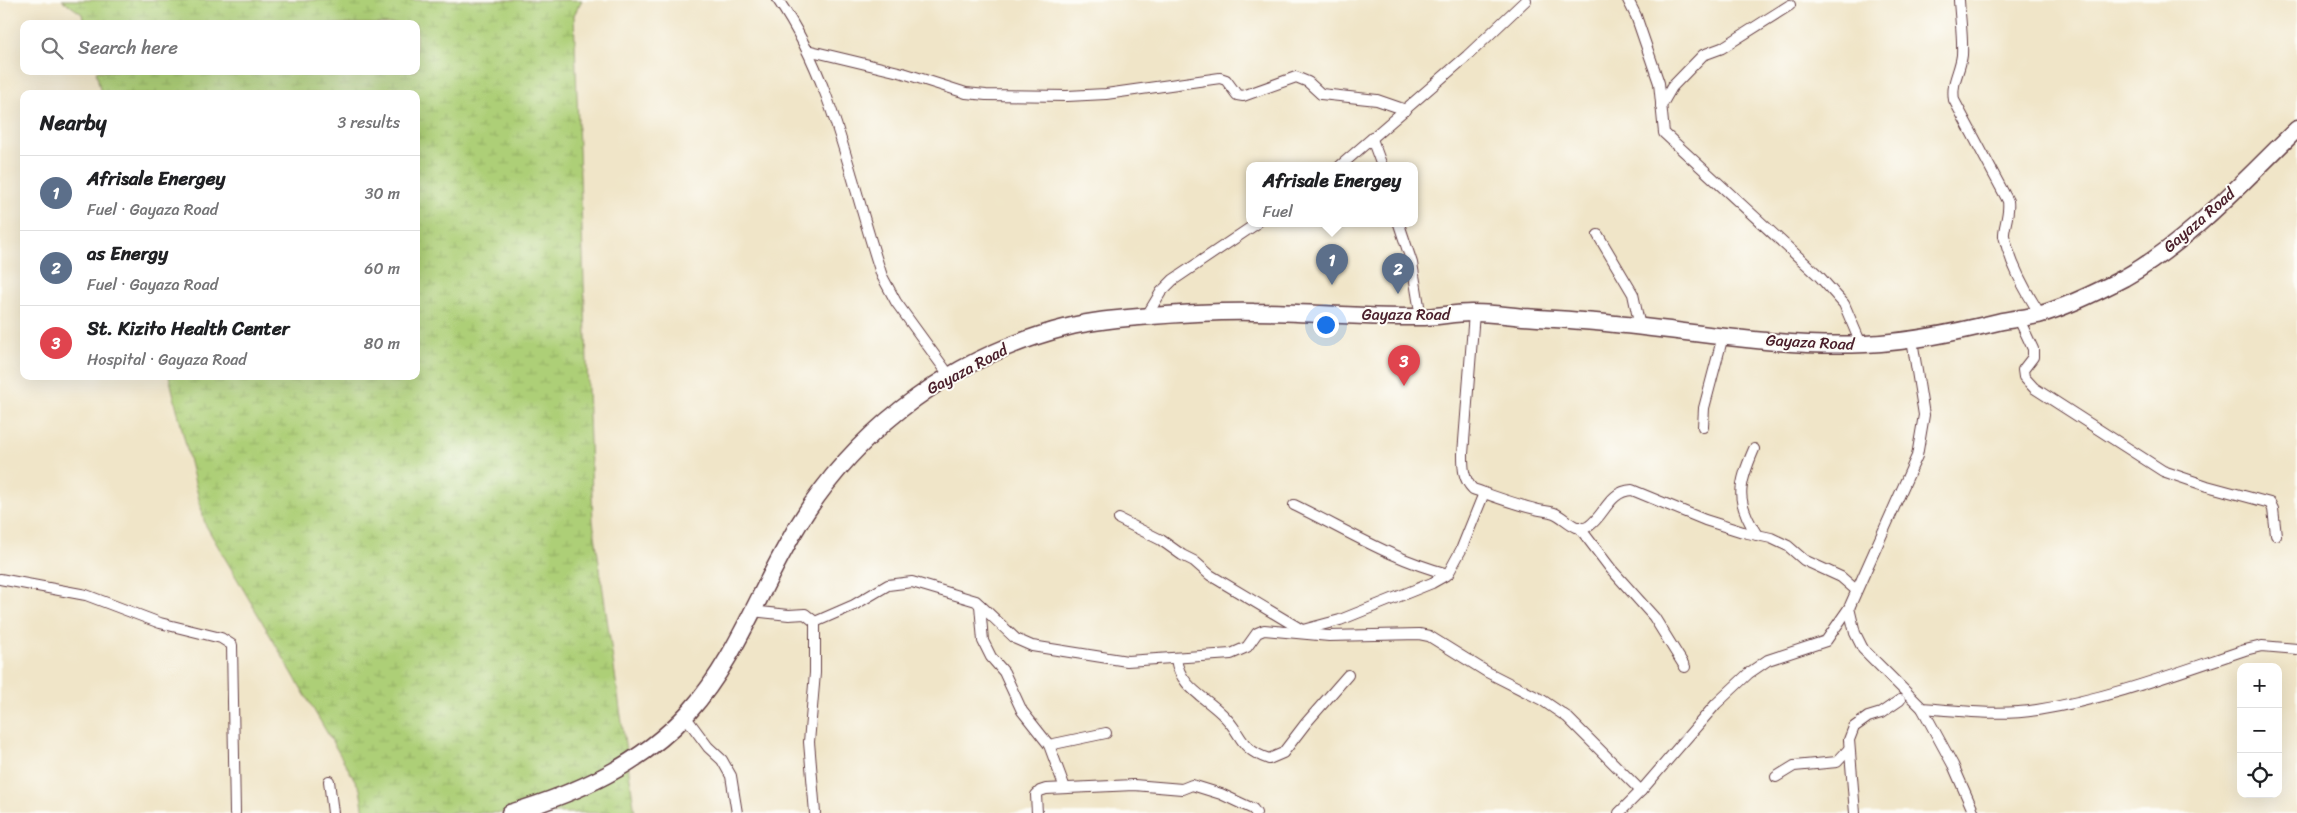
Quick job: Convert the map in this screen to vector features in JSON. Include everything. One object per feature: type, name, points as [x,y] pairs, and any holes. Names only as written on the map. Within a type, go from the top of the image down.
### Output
[{"type":"main road","name":"Gayaza Road","points":[[517,811],[601,779],[650,747],[685,716],[709,688],[728,660],[743,634],[752,610],[786,545],[811,505],[838,469],[884,423],[917,396],[949,375],[992,352],[1066,327],[1095,321],[1250,312],[1421,318],[1474,313],[1797,342],[1861,344],[1941,336],[2018,317],[2040,314],[2102,289],[2131,274],[2191,230],[2297,129]]},
{"type":"street","points":[[778,0],[807,50],[846,158],[882,276],[896,302],[949,375]]},
{"type":"street","points":[[1345,162],[1406,110],[1526,0]]},
{"type":"street","points":[[1628,0],[1636,16],[1659,82],[1664,133],[1819,276],[1844,304],[1861,344]]},
{"type":"street","points":[[1959,0],[1962,53],[1960,66],[1954,80],[1954,100],[2008,201],[2008,220],[2004,234],[2020,282],[2040,314]]},
{"type":"street","points":[[1661,107],[1672,86],[1703,55],[1722,48],[1790,5]]},
{"type":"street","points":[[807,50],[903,73],[966,93],[1066,96],[1106,94],[1220,78],[1226,80],[1237,95],[1243,96],[1296,78],[1308,82],[1321,94],[1377,100],[1406,110]]},
{"type":"street","points":[[1372,140],[1380,162]]},
{"type":"street","points":[[1146,317],[1161,292],[1173,280],[1252,227]]},
{"type":"street","points":[[1400,227],[1412,263],[1421,318]]},
{"type":"street","points":[[1598,235],[1633,294],[1640,327]]},
{"type":"street","points":[[1474,313],[1463,472],[1468,484],[1473,489],[1484,493],[1557,514],[1579,527],[1611,569],[1654,617],[1686,667]]},
{"type":"street","points":[[2018,317],[2033,349],[2033,357],[2023,370],[2024,377],[2034,388],[2163,471],[2270,504],[2273,509],[2276,535]]},
{"type":"street","points":[[1703,427],[1704,408],[1723,336]]},
{"type":"street","points":[[1619,813],[1641,791],[1716,704],[1749,673],[1768,660],[1826,642],[1849,608],[1917,456],[1924,415],[1912,340]]},
{"type":"street","points":[[1754,449],[1742,486],[1741,503],[1746,517],[1758,535]]},
{"type":"street","points":[[1579,527],[1589,526],[1608,502],[1622,491],[1632,490],[1705,520],[1758,535],[1788,546],[1804,560],[1841,577],[1856,590]]},
{"type":"street","points":[[1118,519],[1160,540],[1194,561],[1210,574],[1298,631],[1340,620],[1432,583],[1448,574],[1484,493]]},
{"type":"street","points":[[1294,505],[1393,556],[1416,566],[1448,574]]},
{"type":"street","points":[[0,580],[86,596],[160,623],[221,638],[232,645],[235,813]]},
{"type":"street","points":[[815,622],[854,605],[888,585],[912,582],[976,601],[1016,639],[1032,646],[1127,660],[1231,654],[1247,647],[1257,632],[1264,630],[1298,631],[1337,636],[1419,634],[1429,636],[1487,672],[1542,700],[1567,717],[1641,791]]},
{"type":"street","points":[[980,605],[984,641],[991,657],[1004,672],[1022,711],[1049,744],[1065,788]]},
{"type":"street","points":[[1849,608],[1855,633],[1863,649],[1922,708],[1953,765],[1974,813]]},
{"type":"street","points":[[752,610],[789,615],[805,614],[815,622]]},
{"type":"street","points":[[815,622],[815,673],[810,742],[815,813]]},
{"type":"street","points":[[1922,708],[2002,712],[2036,710],[2110,695],[2262,646],[2297,649]]},
{"type":"street","points":[[1176,658],[1179,673],[1192,690],[1223,714],[1253,754],[1269,759],[1283,753],[1306,722],[1348,675]]},
{"type":"street","points":[[1856,813],[1849,749],[1849,740],[1854,727],[1868,717],[1881,713],[1900,700]]},
{"type":"street","points":[[685,716],[708,747],[722,760],[731,776],[737,813]]},
{"type":"street","points":[[1049,744],[1106,733]]},
{"type":"street","points":[[1776,777],[1794,766],[1837,762],[1849,749]]},
{"type":"street","points":[[329,781],[333,813]]},
{"type":"street","points":[[1037,813],[1036,796],[1040,791],[1134,785],[1182,789],[1192,785],[1221,794],[1253,809],[1256,813]]},
{"type":"green space","points":[[62,0],[582,0],[574,15],[593,521],[635,813],[364,813],[360,789],[205,524],[170,380],[420,380],[420,90],[100,90],[97,75],[420,75],[420,20],[83,20],[82,14]]},
{"type":"place","name":"Afrisale Energey","points":[[1332,285]]},
{"type":"place","name":"as Energy","points":[[1398,294]]},
{"type":"place","name":"St. Kizito Health Center","points":[[1404,386]]}]
